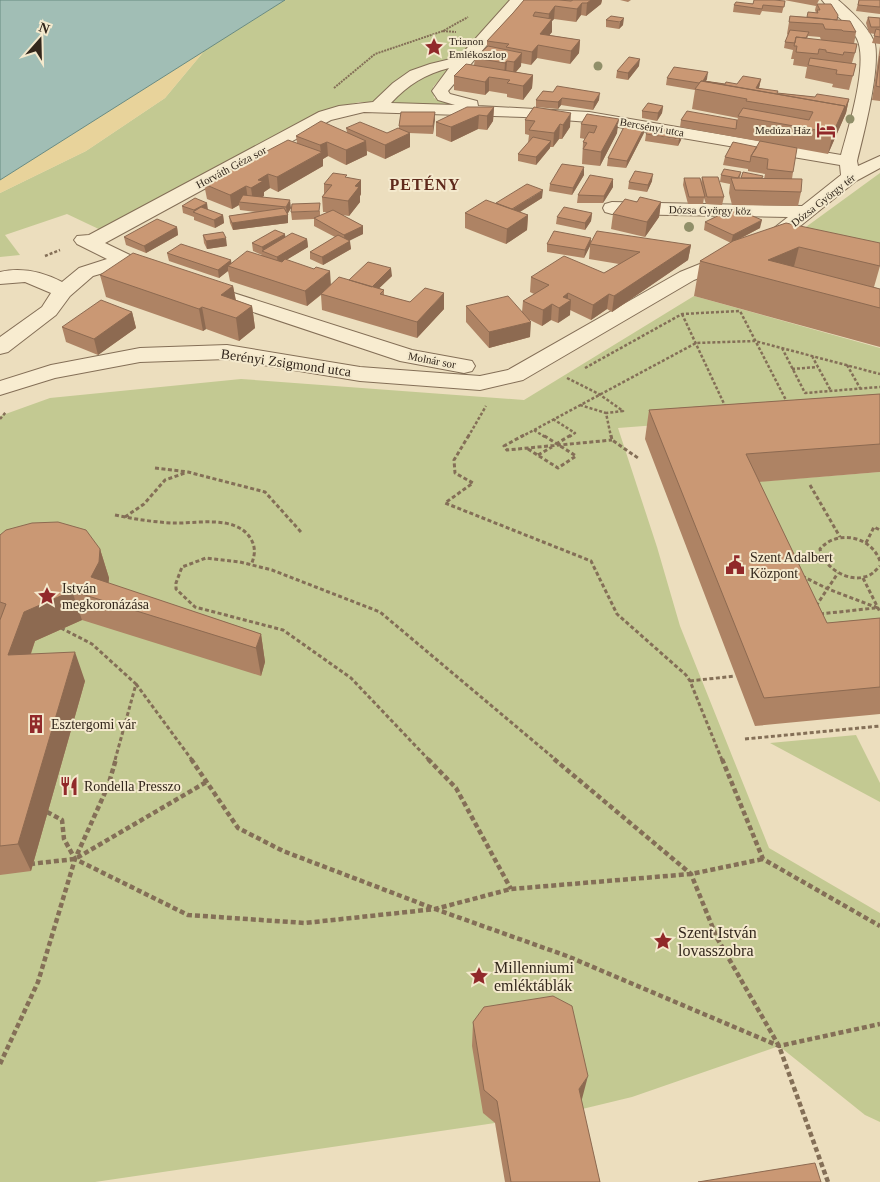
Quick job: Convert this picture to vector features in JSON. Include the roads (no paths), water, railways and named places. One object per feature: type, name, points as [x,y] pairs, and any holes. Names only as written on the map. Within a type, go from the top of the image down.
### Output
[{"type":"street","points":[[518,0],[440,91],[444,97],[459,102],[524,112]]},
{"type":"street","points":[[829,0],[843,11],[868,44],[869,56],[862,110],[849,169]]},
{"type":"street","points":[[378,107],[411,75],[421,70],[464,61]]},
{"type":"street","name":"Bercsényi utca","points":[[378,107],[524,112],[612,120],[849,169]]},
{"type":"street","name":"Horváth Géza sor","points":[[87,241],[325,116],[351,108],[378,107]]},
{"type":"street","name":"Dózsa György tér","points":[[514,376],[687,276],[775,246],[849,169],[880,161]]},
{"type":"street","name":"Dózsa György köz","points":[[612,208],[808,212]]},
{"type":"street","name":"Molnár sor","points":[[87,241],[125,260],[186,283],[257,308],[408,356],[514,376]]},
{"type":"street","points":[[0,347],[49,311],[63,292],[86,272],[125,260]]},
{"type":"street","points":[[0,278],[38,277],[63,292]]},
{"type":"street","name":"Berényi Zsigmond utca","points":[[0,388],[51,372],[140,355],[227,352],[360,374],[480,383],[514,376]]},
{"type":"water","points":[[0,0],[285,0],[0,180]]},
{"type":"place","name":"Trianon Emlékoszlop","points":[[434,47]]},
{"type":"place","name":"Medúza Ház","points":[[826,130]]},
{"type":"place","name":"Szent Adalbert Központ","points":[[735,565]]},
{"type":"place","name":"István megkoronázása","points":[[47,596]]},
{"type":"place","name":"Esztergomi vár","points":[[36,724]]},
{"type":"place","name":"Rondella Presszo","points":[[69,786]]},
{"type":"place","name":"Szent István lovasszobra","points":[[663,941]]},
{"type":"place","name":"Millenniumi emléktáblák","points":[[479,976]]},
{"type":"district","name":"PETÉNY","points":[[425,184]]}]
